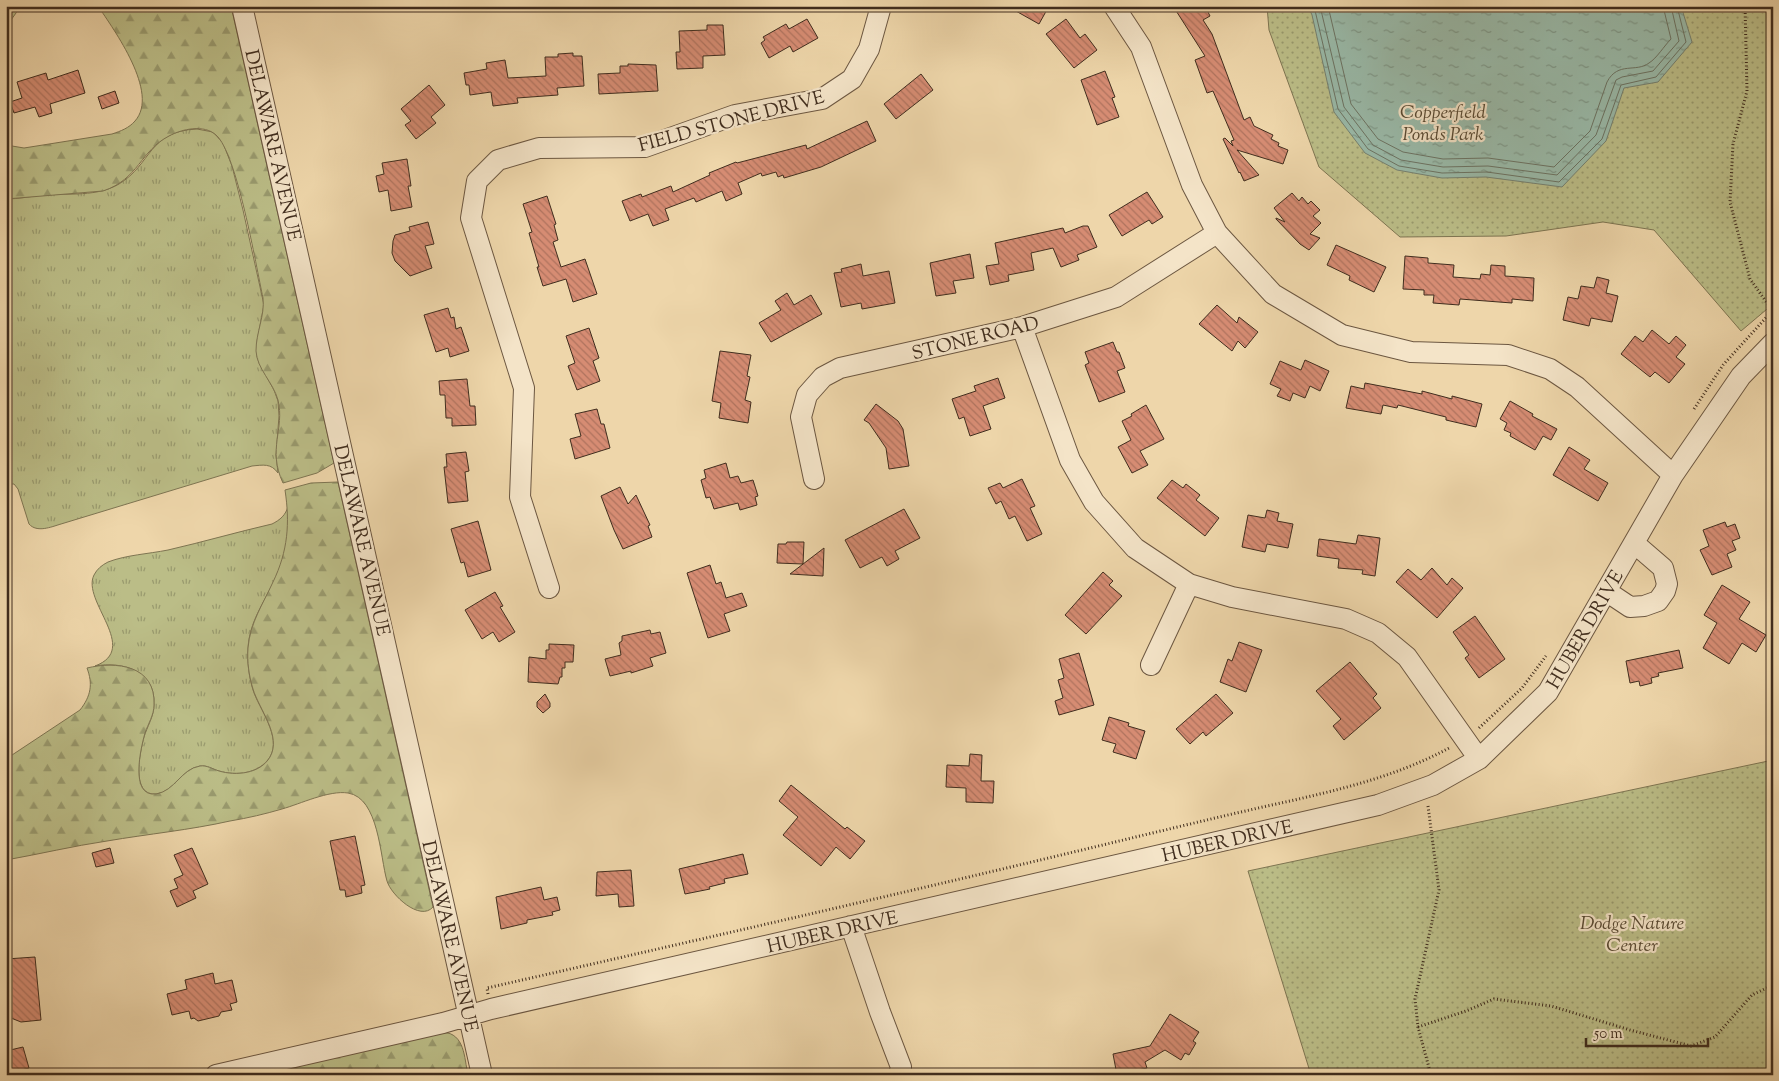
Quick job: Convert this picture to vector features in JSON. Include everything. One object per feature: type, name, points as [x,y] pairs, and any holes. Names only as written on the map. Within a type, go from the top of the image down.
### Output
[{"type":"street","name":"DELAWARE AVENUE","points":[[242,6],[482,1075]]},
{"type":"street","name":"FIELD STONE DRIVE","points":[[549,588],[520,496],[524,388],[471,218],[477,181],[498,160],[539,148],[645,147],[735,115],[822,99],[852,79],[869,49],[881,6]]},
{"type":"street","points":[[1114,6],[1141,47],[1192,184],[1217,233],[1273,294],[1342,335],[1411,352],[1508,355],[1550,369],[1577,387],[1673,475]]},
{"type":"street","name":"STONE ROAD","points":[[814,478],[801,417],[807,395],[823,377],[840,368],[1022,327],[1116,297],[1217,233]]},
{"type":"street","points":[[1022,327],[1070,460],[1094,502],[1135,548],[1189,584],[1232,598],[1346,619],[1378,633],[1407,657],[1480,759]]},
{"type":"street","name":"HUBER DRIVE","points":[[216,1075],[443,1023],[491,1009],[1378,805],[1424,788],[1480,759],[1548,692],[1673,475],[1741,376],[1773,343]]},
{"type":"street","points":[[1606,591],[1630,607],[1644,606],[1658,601],[1665,591],[1667,584],[1663,568],[1634,543]]},
{"type":"street","points":[[1151,665],[1189,584]]},
{"type":"street","points":[[851,926],[901,1067],[899,1075]]},
{"type":"path","points":[[1691,414],[1722,365],[1772,310],[1750,279],[1730,202],[1733,144],[1747,91],[1744,6]]},
{"type":"path","points":[[491,1009],[486,988],[975,876],[1346,788],[1428,760],[1466,740],[1522,688],[1550,651]]},
{"type":"path","points":[[1424,788],[1430,817],[1439,890],[1415,999],[1418,1028],[1431,1075]]},
{"type":"path","points":[[1418,1028],[1494,999],[1551,1006],[1691,1046],[1715,1038],[1752,995],[1773,985]]},
{"type":"green space","points":[[6,6],[21,6],[6,27]]},
{"type":"green space","points":[[98,6],[231,6],[334,463],[317,473],[283,483],[278,471],[276,449],[280,410],[276,393],[259,364],[256,351],[263,311],[263,298],[251,237],[238,186],[224,146],[216,135],[205,130],[193,129],[180,131],[169,136],[159,142],[124,179],[115,186],[103,191],[6,199],[6,145],[24,148],[112,134],[125,129],[133,123],[141,109],[142,95],[132,62]]},
{"type":"green space","name":"Copperfield Ponds Park","points":[[1267,6],[1773,6],[1773,304],[1741,331],[1654,230],[1603,222],[1506,236],[1400,237],[1319,167],[1269,30]]},
{"type":"green space","points":[[197,129],[213,132],[223,143],[232,166],[243,210],[264,305],[257,341],[257,356],[278,401],[279,416],[276,455],[278,473],[270,466],[252,466],[53,527],[40,529],[32,527],[29,524],[18,489],[14,484],[6,484],[6,199],[102,191],[119,184],[130,176],[159,142],[181,131]]},
{"type":"green space","points":[[338,482],[433,907],[427,911],[414,909],[394,893],[387,881],[380,844],[372,817],[366,805],[358,797],[348,793],[324,795],[269,813],[215,824],[94,843],[6,860],[6,759],[80,710],[87,700],[90,690],[87,668],[110,665],[121,666],[141,674],[148,681],[153,692],[154,709],[143,740],[139,770],[142,788],[148,793],[156,794],[163,792],[188,771],[200,766],[226,773],[240,773],[254,770],[266,763],[273,749],[273,740],[249,674],[248,648],[251,630],[278,570],[285,548],[287,514],[285,490],[311,483]]},
{"type":"green space","points":[[288,506],[288,534],[282,561],[254,621],[248,649],[249,675],[273,741],[270,757],[260,767],[240,773],[226,773],[203,766],[193,768],[169,789],[157,794],[149,793],[143,788],[140,781],[139,762],[144,737],[154,709],[153,693],[150,684],[144,676],[136,671],[116,665],[95,666],[108,658],[112,648],[107,624],[95,598],[92,586],[94,575],[108,562],[130,556],[168,550],[272,524],[282,517]]},
{"type":"green space","name":"Dodge Nature Center","points":[[1773,760],[1773,1075],[1311,1075],[1248,871]]},
{"type":"green space","points":[[443,1032],[456,1037],[460,1042],[468,1075],[271,1075],[271,1071]]},
{"type":"water","points":[[1308,6],[1681,6],[1692,42],[1658,82],[1624,88],[1606,141],[1562,187],[1486,177],[1442,178],[1397,170],[1365,153],[1334,112],[1312,15]]},
{"type":"building","points":[[1007,6],[1049,6],[1039,24]]},
{"type":"building","points":[[1173,6],[1205,6],[1210,16],[1203,20],[1212,34],[1244,120],[1250,117],[1254,126],[1273,135],[1271,139],[1279,143],[1278,146],[1288,150],[1283,164],[1237,150],[1259,175],[1244,181],[1223,139],[1225,138],[1233,146],[1231,141],[1234,140],[1213,91],[1207,93],[1195,60],[1205,56]]},
{"type":"building","points":[[807,19],[818,38],[793,52],[790,46],[769,58],[761,43],[765,40],[763,37],[786,24],[789,29]]},
{"type":"building","points":[[1066,19],[1080,38],[1085,34],[1097,50],[1074,68],[1046,34]]},
{"type":"building","points":[[707,25],[723,25],[725,55],[703,56],[703,68],[677,69],[676,52],[680,52],[679,31],[707,30]]},
{"type":"building","points":[[573,53],[573,56],[582,56],[584,86],[557,88],[558,95],[517,98],[518,103],[493,106],[491,92],[470,95],[469,85],[466,85],[464,73],[487,69],[486,63],[505,60],[508,78],[546,76],[545,57],[558,57],[558,54]]},
{"type":"building","points":[[628,64],[656,65],[658,91],[599,94],[598,74],[620,73],[620,66],[628,66]]},
{"type":"building","points":[[78,70],[85,93],[50,104],[52,113],[39,117],[35,107],[14,113],[10,102],[22,98],[17,82],[46,73],[48,80]]},
{"type":"building","points":[[1105,71],[1115,97],[1112,98],[1119,117],[1097,125],[1081,80]]},
{"type":"building","points":[[921,74],[933,90],[896,119],[884,104]]},
{"type":"building","points":[[429,85],[445,105],[431,117],[436,123],[416,139],[405,125],[411,121],[401,109]]},
{"type":"building","points":[[115,91],[119,103],[102,109],[98,97]]},
{"type":"building","points":[[867,121],[876,141],[821,167],[784,178],[783,175],[778,177],[776,172],[762,176],[761,173],[738,183],[742,194],[726,201],[722,191],[696,202],[694,198],[665,209],[669,220],[653,226],[648,214],[630,221],[622,201],[641,194],[642,197],[671,186],[673,192],[710,175],[709,173],[736,162],[806,145],[807,149]]},
{"type":"building","points":[[407,159],[411,186],[408,186],[412,207],[391,211],[388,190],[379,192],[376,176],[384,174],[382,163]]},
{"type":"building","points":[[1147,192],[1163,217],[1152,224],[1149,220],[1122,236],[1109,215]]},
{"type":"building","points":[[1292,193],[1299,201],[1302,197],[1308,204],[1311,201],[1320,210],[1313,216],[1321,223],[1310,234],[1320,238],[1309,250],[1300,244],[1276,219],[1285,222],[1274,208]]},
{"type":"building","points":[[547,196],[556,224],[554,225],[558,240],[553,242],[561,267],[585,259],[597,294],[573,302],[566,279],[543,286],[529,233],[532,232],[523,204]]},
{"type":"building","points":[[428,222],[434,244],[425,246],[432,268],[410,276],[395,261],[392,253],[395,235],[410,231],[409,227]]},
{"type":"building","points":[[1088,226],[1097,247],[1077,255],[1079,260],[1061,267],[1053,248],[1031,253],[1034,270],[1008,275],[1009,281],[990,285],[986,266],[999,264],[995,243],[1063,228],[1065,233]]},
{"type":"building","points":[[1336,245],[1386,267],[1374,292],[1349,280],[1350,276],[1327,265]]},
{"type":"building","points":[[970,254],[974,278],[953,281],[956,293],[936,296],[930,263]]},
{"type":"building","points":[[1405,256],[1428,258],[1428,263],[1454,265],[1453,277],[1480,279],[1481,274],[1490,275],[1491,265],[1505,266],[1505,276],[1534,278],[1533,301],[1512,299],[1512,303],[1460,299],[1459,305],[1433,303],[1434,295],[1424,295],[1424,290],[1403,289]]},
{"type":"building","points":[[861,264],[863,276],[889,271],[895,303],[862,309],[861,303],[841,307],[834,273],[842,272],[841,269]]},
{"type":"building","points":[[1597,277],[1609,280],[1606,293],[1618,296],[1612,322],[1591,318],[1589,326],[1563,320],[1568,297],[1578,299],[1581,286],[1594,288]]},
{"type":"building","points":[[787,293],[794,305],[811,295],[822,314],[771,342],[759,323],[781,310],[775,301]]},
{"type":"building","points":[[1217,305],[1237,323],[1239,317],[1258,332],[1245,348],[1238,341],[1232,351],[1199,324]]},
{"type":"building","points":[[448,308],[451,318],[454,317],[456,329],[461,327],[469,351],[450,357],[448,348],[436,352],[424,315]]},
{"type":"building","points":[[589,328],[599,358],[593,361],[600,381],[577,390],[568,366],[575,363],[566,336]]},
{"type":"building","points":[[1652,330],[1669,344],[1676,336],[1686,345],[1676,357],[1685,364],[1669,383],[1655,372],[1650,377],[1621,354],[1635,336],[1643,342]]},
{"type":"building","points":[[1113,342],[1125,368],[1117,371],[1125,392],[1099,402],[1085,365],[1089,363],[1085,352]]},
{"type":"building","points":[[720,351],[751,355],[747,376],[750,377],[745,400],[751,402],[748,423],[719,418],[721,403],[712,401]]},
{"type":"building","points":[[1305,360],[1329,371],[1320,391],[1310,386],[1305,398],[1293,393],[1290,401],[1277,396],[1281,389],[1270,384],[1280,361],[1301,370]]},
{"type":"building","points":[[998,378],[1005,398],[983,406],[991,429],[970,436],[964,417],[959,419],[952,399],[976,391],[974,386]]},
{"type":"building","points":[[467,379],[470,406],[475,406],[476,425],[452,426],[452,418],[446,418],[445,395],[440,395],[439,381]]},
{"type":"building","points":[[1365,383],[1422,394],[1422,391],[1452,399],[1452,396],[1482,404],[1476,427],[1398,405],[1397,408],[1383,405],[1381,414],[1346,408],[1351,386],[1364,389]]},
{"type":"building","points":[[1510,401],[1533,414],[1532,416],[1557,429],[1551,440],[1543,436],[1535,450],[1510,436],[1511,433],[1504,430],[1507,423],[1500,419]]},
{"type":"building","points":[[876,404],[898,421],[903,429],[909,466],[889,469],[886,448],[869,423],[864,420]]},
{"type":"building","points":[[1146,405],[1164,439],[1140,451],[1148,465],[1132,473],[1118,447],[1131,440],[1122,421]]},
{"type":"building","points":[[597,409],[601,424],[604,424],[610,448],[575,459],[570,439],[581,436],[575,414]]},
{"type":"building","points":[[1569,447],[1590,460],[1584,469],[1608,483],[1598,501],[1553,475]]},
{"type":"building","points":[[466,452],[469,471],[465,472],[468,501],[448,503],[444,467],[447,467],[446,454]]},
{"type":"building","points":[[726,463],[730,478],[738,476],[741,483],[753,480],[758,496],[755,497],[757,505],[740,510],[738,503],[714,509],[710,497],[706,498],[701,480],[706,478],[704,470]]},
{"type":"building","points":[[1022,479],[1035,506],[1030,508],[1042,534],[1027,541],[1015,516],[1009,519],[1001,501],[996,504],[988,488],[1000,483],[1003,488]]},
{"type":"building","points":[[1172,480],[1183,488],[1186,484],[1200,495],[1196,500],[1219,518],[1205,536],[1157,498]]},
{"type":"building","points":[[620,487],[628,504],[636,495],[650,525],[648,526],[652,537],[623,549],[601,496]]},
{"type":"building","points":[[904,509],[920,538],[895,551],[899,559],[887,566],[882,557],[860,568],[845,540]]},
{"type":"building","points":[[1267,510],[1279,513],[1277,521],[1293,524],[1288,548],[1267,544],[1265,552],[1242,547],[1248,515],[1265,518]]},
{"type":"building","points":[[478,521],[491,570],[468,577],[464,562],[461,563],[451,529]]},
{"type":"building","points":[[1725,522],[1727,527],[1735,524],[1740,538],[1732,541],[1736,550],[1727,554],[1732,567],[1712,575],[1700,550],[1709,546],[1703,530]]},
{"type":"building","points":[[1358,535],[1380,538],[1375,576],[1362,574],[1363,570],[1338,568],[1339,559],[1317,556],[1319,539],[1356,544]]},
{"type":"building","points":[[787,542],[804,542],[803,564],[777,563],[778,544],[786,544]]},
{"type":"building","points":[[824,548],[823,576],[790,574]]},
{"type":"building","points":[[710,565],[716,584],[721,582],[726,598],[742,593],[747,606],[724,614],[730,631],[708,638],[687,573]]},
{"type":"building","points":[[1432,568],[1447,585],[1452,578],[1463,588],[1437,618],[1396,582],[1408,569],[1421,580]]},
{"type":"building","points":[[1103,572],[1113,581],[1109,585],[1122,596],[1086,634],[1065,615]]},
{"type":"building","points":[[1722,585],[1750,602],[1739,619],[1766,635],[1756,652],[1742,643],[1729,664],[1703,648],[1717,623],[1704,615]]},
{"type":"building","points":[[495,592],[503,606],[500,607],[515,632],[499,642],[493,632],[482,639],[465,610]]},
{"type":"building","points":[[1475,616],[1505,659],[1479,678],[1465,658],[1469,655],[1453,632]]},
{"type":"building","points":[[650,630],[651,634],[660,632],[666,653],[650,658],[653,666],[631,673],[631,671],[610,676],[605,659],[621,655],[619,643],[622,641],[622,636]]},
{"type":"building","points":[[1239,642],[1262,650],[1246,692],[1220,682],[1228,659],[1232,661]]},
{"type":"building","points":[[549,644],[574,645],[573,662],[565,662],[565,668],[562,668],[562,677],[560,677],[558,684],[528,682],[529,657],[546,659],[546,650],[549,650]]},
{"type":"building","points":[[1679,650],[1683,668],[1658,673],[1659,676],[1651,678],[1652,683],[1640,686],[1639,681],[1630,683],[1626,661]]},
{"type":"building","points":[[1079,653],[1094,705],[1059,715],[1055,701],[1063,698],[1058,680],[1064,678],[1059,659]]},
{"type":"building","points":[[1350,662],[1377,694],[1373,698],[1381,708],[1344,740],[1333,726],[1341,719],[1316,691]]},
{"type":"building","points":[[545,694],[550,707],[543,713],[537,707],[537,702]]},
{"type":"building","points":[[1216,694],[1233,713],[1206,736],[1203,732],[1190,744],[1176,729]]},
{"type":"building","points":[[1109,717],[1129,723],[1128,726],[1145,731],[1136,759],[1113,752],[1116,744],[1102,740]]},
{"type":"building","points":[[970,754],[982,755],[981,781],[994,781],[993,803],[966,802],[966,788],[946,787],[947,765],[969,766]]},
{"type":"building","points":[[791,785],[845,829],[847,827],[865,841],[850,859],[836,847],[821,866],[783,835],[798,817],[779,801]]},
{"type":"building","points":[[355,836],[365,885],[361,886],[362,893],[346,897],[345,890],[340,890],[330,841]]},
{"type":"building","points":[[110,848],[114,863],[96,867],[92,853]]},
{"type":"building","points":[[192,848],[208,884],[193,891],[196,898],[177,907],[170,891],[178,888],[174,879],[183,875],[174,855]]},
{"type":"building","points":[[743,854],[748,874],[724,879],[725,883],[709,887],[710,889],[685,894],[679,869]]},
{"type":"building","points":[[631,870],[634,906],[619,907],[618,894],[596,896],[597,872]]},
{"type":"building","points":[[541,887],[544,900],[557,897],[560,910],[552,912],[553,915],[527,920],[527,923],[501,929],[496,897]]},
{"type":"building","points":[[35,957],[41,1020],[21,1022],[6,1016],[6,959]]},
{"type":"building","points":[[213,973],[215,984],[232,980],[237,1002],[230,1004],[232,1010],[221,1012],[219,1016],[198,1021],[194,1018],[191,1019],[189,1011],[172,1015],[167,994],[187,989],[185,980]]},
{"type":"building","points":[[1170,1014],[1199,1032],[1193,1041],[1196,1043],[1189,1055],[1185,1053],[1181,1060],[1165,1050],[1145,1062],[1147,1068],[1117,1075],[1113,1054],[1150,1046]]},
{"type":"building","points":[[23,1047],[29,1068],[6,1074],[6,1051]]}]
